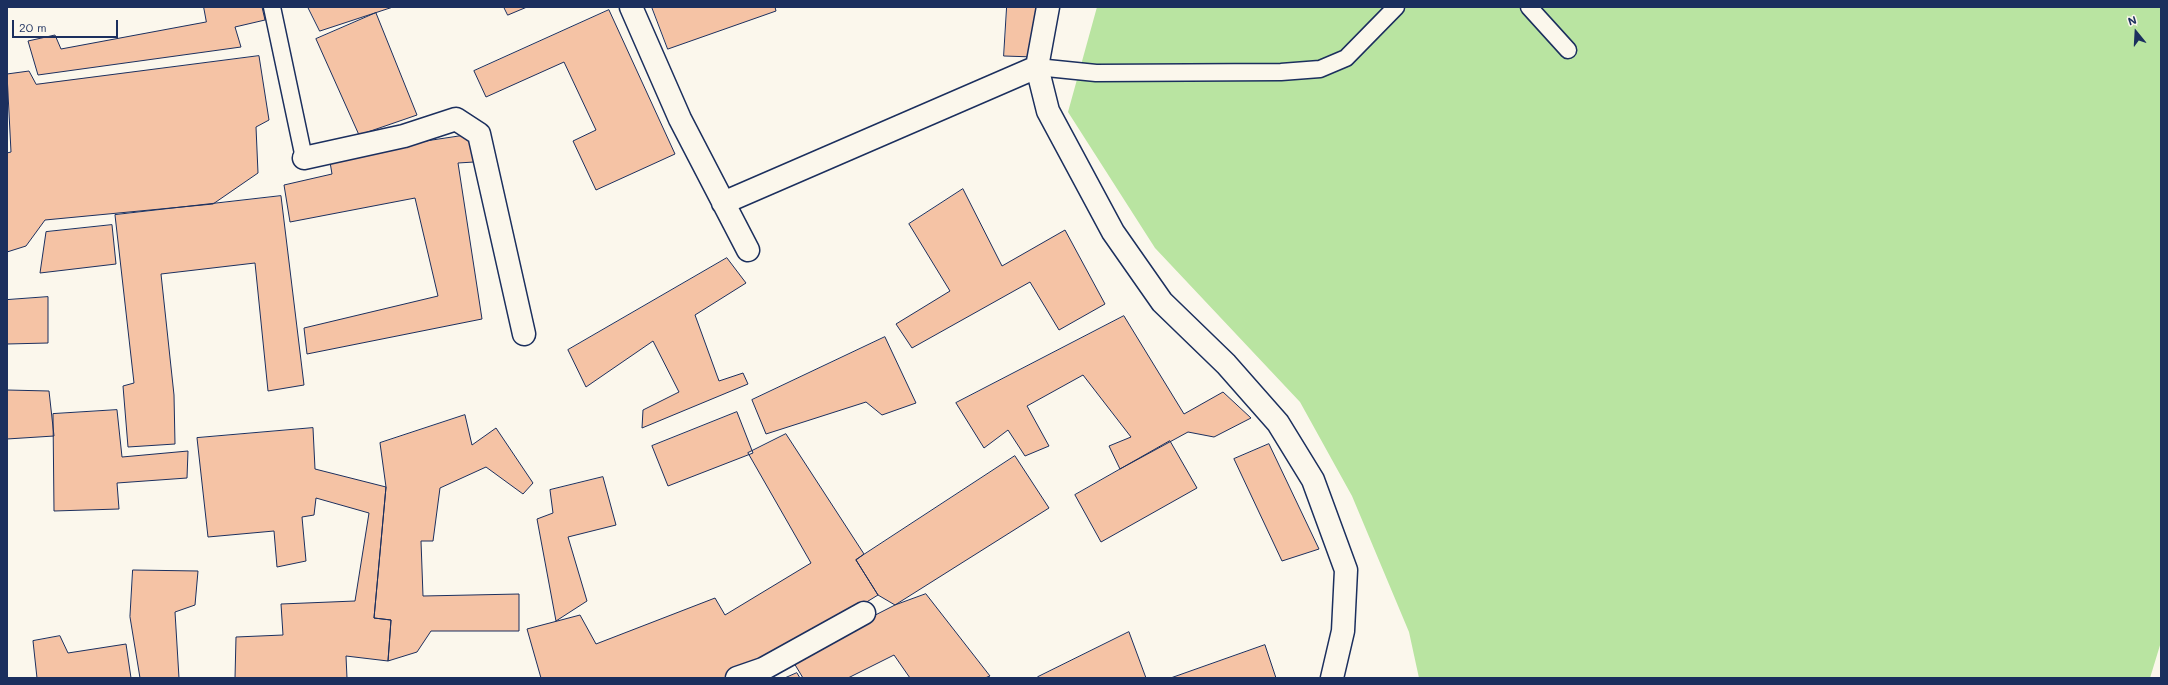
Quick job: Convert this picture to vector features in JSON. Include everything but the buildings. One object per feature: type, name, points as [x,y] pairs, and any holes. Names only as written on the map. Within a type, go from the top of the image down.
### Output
[{"type":"street","points":[[631,7],[680,119],[748,250]]},
{"type":"street","points":[[1048,7],[1036,67],[1048,111],[1113,232],[1162,302],[1226,364],[1278,423],[1313,480],[1346,570],[1343,631],[1332,678]]},
{"type":"street","points":[[723,203],[1036,67]]},
{"type":"street","points":[[304,158],[404,136],[456,119],[479,134],[524,334]]},
{"type":"street","points":[[737,678],[763,669],[864,613]]},
{"type":"lane","points":[[272,7],[304,158]]},
{"type":"lane","points":[[1036,67],[1096,73],[1281,72],[1320,69],[1346,58],[1396,7]]},
{"type":"lane","points":[[1529,7],[1568,50]]},
{"type":"green space","points":[[1097,7],[2161,7],[2161,642],[2150,678],[1419,678],[1409,632],[1352,496],[1300,402],[1155,248],[1068,112]]}]
